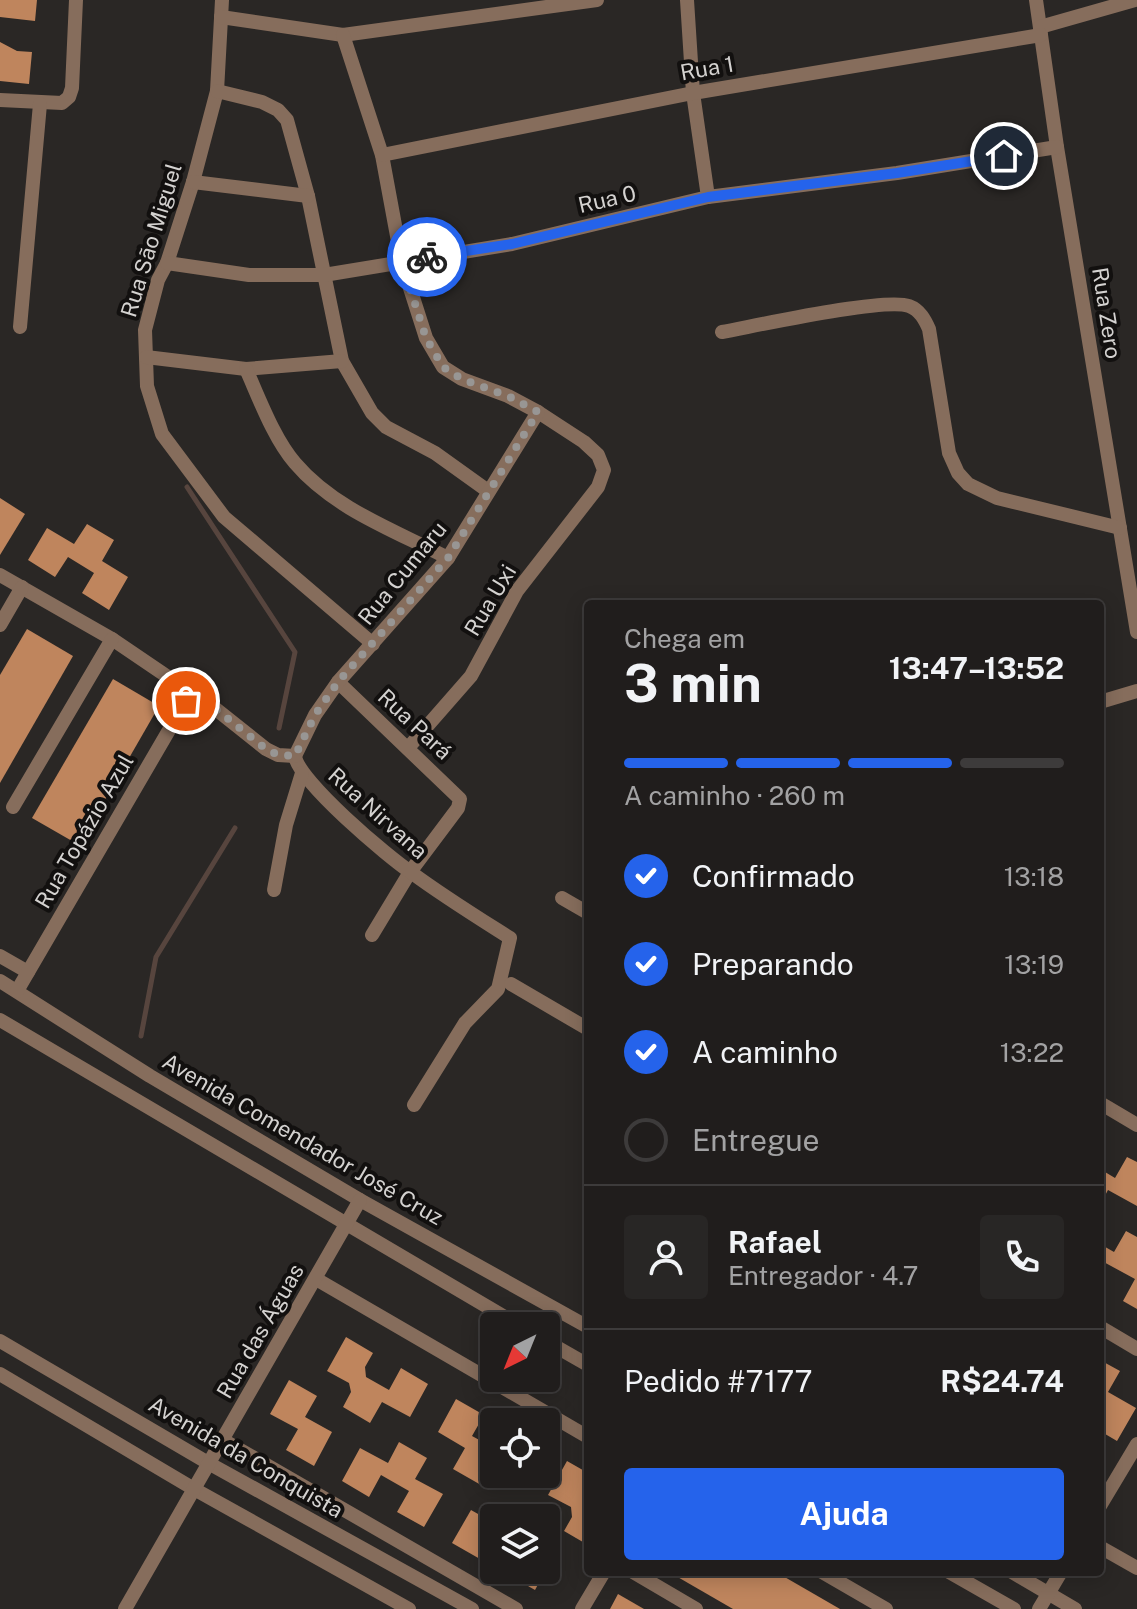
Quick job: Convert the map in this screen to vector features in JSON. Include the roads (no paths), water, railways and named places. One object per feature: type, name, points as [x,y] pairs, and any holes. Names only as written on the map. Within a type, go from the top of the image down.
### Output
[{"type":"street","points":[[0,100],[40,104],[62,103],[69,97],[76,0]]},
{"type":"street","name":"Rua São Miguel","points":[[222,0],[217,91],[193,182],[167,263],[158,280],[145,330],[147,386],[162,434],[224,517],[373,644]]},
{"type":"street","points":[[221,17],[343,35],[597,0]]},
{"type":"street","points":[[687,0],[693,93],[708,197]]},
{"type":"street","name":"Rua Zero","points":[[1036,0],[1057,147],[1137,632]]},
{"type":"street","name":"Rua 1","points":[[382,155],[693,93],[1041,31],[1135,0]]},
{"type":"street","points":[[343,35],[382,155],[402,263],[426,338],[443,367],[462,379],[508,396],[538,412]]},
{"type":"street","points":[[217,91],[262,102],[278,110],[287,120],[308,196],[342,361],[372,413],[386,427],[435,453],[488,491]]},
{"type":"street","points":[[20,327],[40,104]]},
{"type":"street","name":"Rua 0","points":[[167,263],[249,275],[324,275],[512,244],[708,197],[897,173],[1057,147]]},
{"type":"street","points":[[193,182],[308,196]]},
{"type":"street","points":[[722,332],[866,307],[910,306],[920,313],[929,329],[949,453],[958,473],[968,484],[997,498],[1120,528]]},
{"type":"street","points":[[146,357],[246,369],[342,361]]},
{"type":"street","points":[[246,369],[264,410],[294,462],[347,506],[448,558]]},
{"type":"street","name":"Rua Uxi","points":[[408,748],[471,676],[517,591],[598,487],[604,470],[601,460],[591,449],[538,412]]},
{"type":"street","name":"Rua Cumaru","points":[[295,756],[315,715],[338,682],[448,558],[538,412]]},
{"type":"street","points":[[0,575],[112,639],[186,693],[212,706],[266,749],[278,755],[295,756]]},
{"type":"street","points":[[0,625],[22,587]]},
{"type":"street","points":[[13,807],[112,639]]},
{"type":"street","name":"Rua Pará","points":[[338,682],[460,799],[458,808],[410,872]]},
{"type":"street","points":[[1104,701],[1137,691]]},
{"type":"street","name":"Rua Topázio Azul","points":[[17,991],[186,701],[186,693]]},
{"type":"street","name":"Rua Nirvana","points":[[295,756],[302,773],[336,808],[410,872],[510,938],[498,989],[465,1023],[414,1105]]},
{"type":"street","points":[[274,890],[286,825],[302,773]]},
{"type":"street","points":[[372,935],[410,872]]},
{"type":"street","points":[[562,898],[584,911]]},
{"type":"street","points":[[0,956],[28,972]]},
{"type":"street","name":"Avenida Comendador José Cruz","points":[[0,981],[150,1076],[360,1200],[584,1325]]},
{"type":"street","points":[[511,984],[584,1027]]},
{"type":"street","points":[[0,1020],[496,1312]]},
{"type":"street","points":[[1104,1105],[1137,1125]]},
{"type":"street","name":"Rua das Águas","points":[[125,1609],[360,1200]]},
{"type":"street","points":[[316,1279],[584,1435]]},
{"type":"street","points":[[1104,1329],[1137,1349]]},
{"type":"street","name":"Avenida da Conquista","points":[[0,1341],[210,1464],[472,1609]]},
{"type":"street","points":[[560,1349],[584,1363]]},
{"type":"street","points":[[0,1374],[194,1489],[409,1609]]},
{"type":"street","points":[[223,1440],[516,1609]]},
{"type":"street","points":[[1104,1499],[1137,1444]]},
{"type":"street","points":[[1104,1549],[1137,1568]]},
{"type":"street","points":[[582,1609],[602,1576]]},
{"type":"street","points":[[640,1576],[696,1609]]},
{"type":"street","points":[[829,1576],[886,1609]]},
{"type":"street","points":[[956,1576],[1014,1609]]},
{"type":"street","points":[[1019,1576],[1075,1609]]},
{"type":"street","points":[[1039,1609],[1059,1576]]},
{"type":"waterway","points":[[187,487],[295,652],[279,728]]},
{"type":"waterway","points":[[141,1036],[156,957],[235,828]]}]
